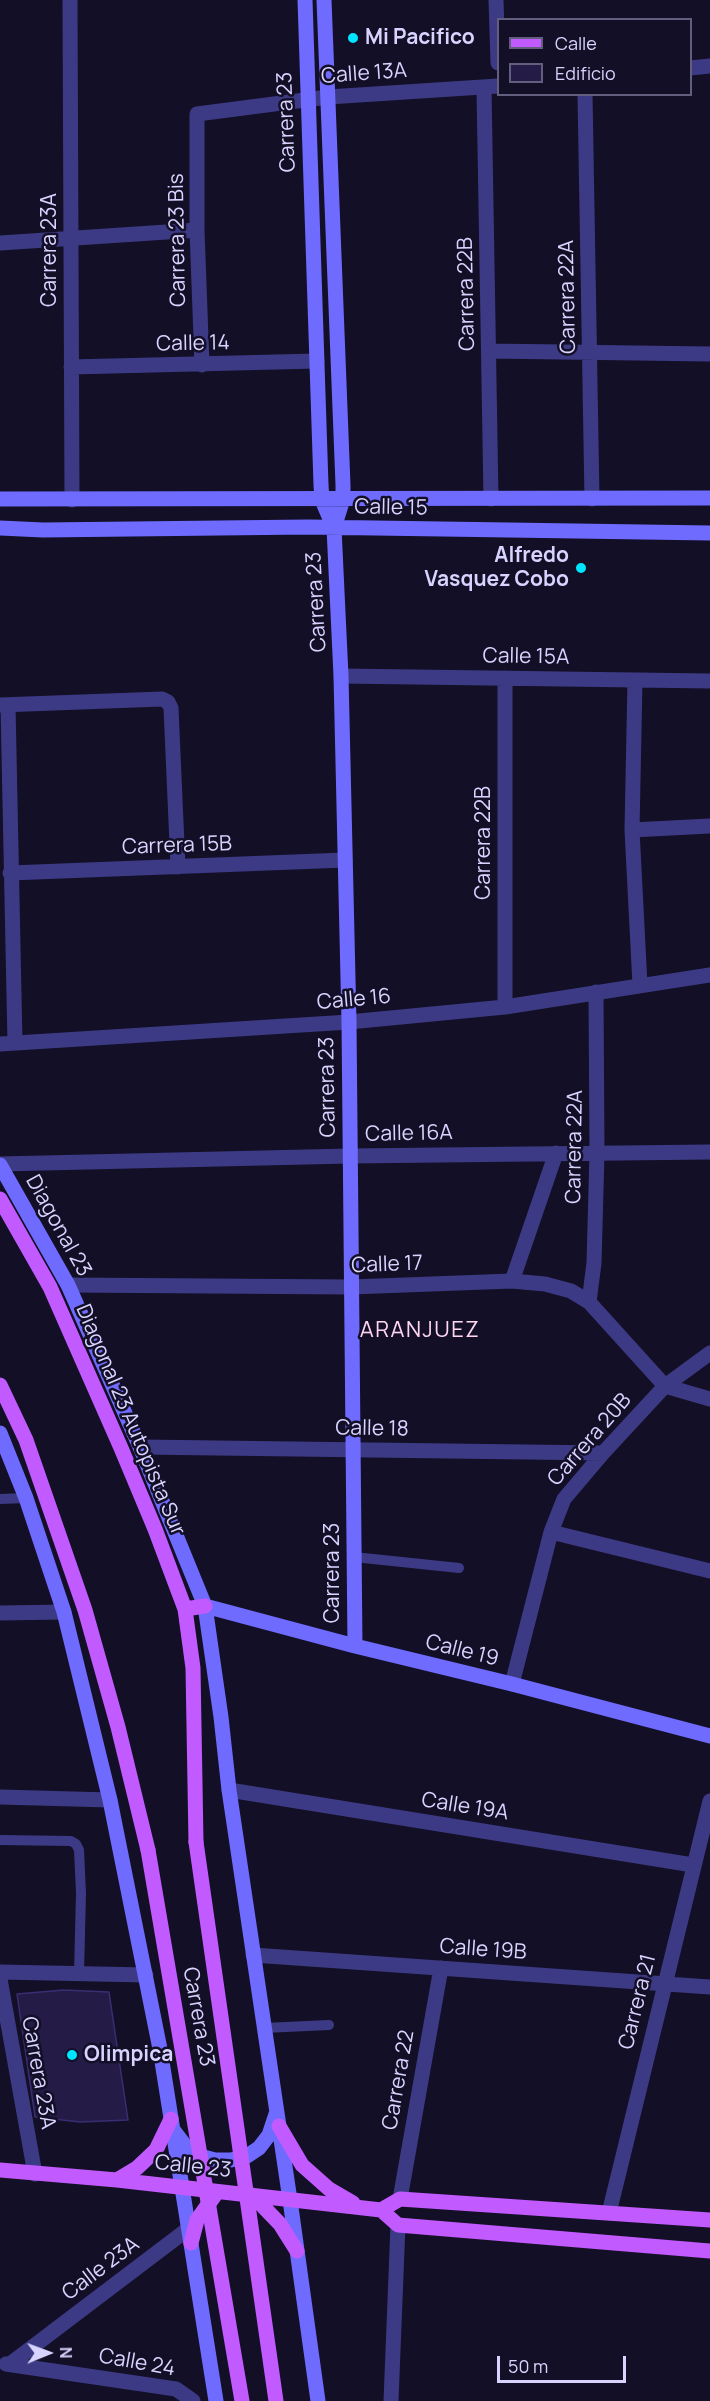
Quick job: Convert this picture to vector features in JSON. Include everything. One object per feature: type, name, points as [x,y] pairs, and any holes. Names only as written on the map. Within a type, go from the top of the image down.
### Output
[{"type":"main road","name":"Diagonal 23 Autopista Sur","points":[[0,1200],[50,1287],[126,1458],[185,1609],[193,1668]]},
{"type":"main road","name":"Carrera 23","points":[[0,1385],[26,1440],[85,1610],[118,1727],[148,1850],[242,2401]]},
{"type":"main road","points":[[185,1609],[205,1606]]},
{"type":"main road","name":"Carrera 23","points":[[193,1668],[196,1842],[276,2401]]},
{"type":"main road","points":[[278,2118],[302,2164],[329,2189],[361,2208]]},
{"type":"main road","points":[[117,2180],[137,2168],[156,2150],[171,2123]]},
{"type":"main road","name":"Calle 23","points":[[0,2170],[117,2180],[381,2210]]},
{"type":"main road","points":[[189,2236],[203,2209],[220,2191]]},
{"type":"main road","points":[[252,2195],[280,2224],[297,2251]]},
{"type":"main road","points":[[710,2220],[400,2199],[381,2210],[398,2224],[710,2251]]},
{"type":"street","name":"Carrera 23A","points":[[69,0],[72,500]]},
{"type":"street","name":"Carrera 23","points":[[305,0],[322,500],[334,528],[341,676],[349,1022],[355,1646]]},
{"type":"street","name":"Carrera 23","points":[[324,0],[343,500],[334,528]]},
{"type":"street","points":[[496,0],[497,32]]},
{"type":"street","points":[[692,68],[710,66]]},
{"type":"street","name":"Calle 13A","points":[[197,114],[328,97],[491,87]]},
{"type":"street","name":"Carrera 22B","points":[[491,87],[489,351],[491,499]]},
{"type":"street","name":"Carrera 22A","points":[[585,96],[592,499]]},
{"type":"street","name":"Carrera 23 Bis","points":[[197,114],[197,230],[202,365]]},
{"type":"street","points":[[0,243],[197,230]]},
{"type":"street","points":[[489,351],[710,354]]},
{"type":"street","name":"Calle 14","points":[[71,367],[316,362]]},
{"type":"street","name":"Calle 15","points":[[0,500],[710,498]]},
{"type":"street","points":[[0,528],[43,530]]},
{"type":"street","name":"Calle 15","points":[[43,530],[334,528],[710,532]]},
{"type":"street","points":[[0,536],[43,530]]},
{"type":"street","name":"Calle 15A","points":[[341,676],[710,681]]},
{"type":"street","name":"Carrera 22B","points":[[505,678],[505,1007]]},
{"type":"street","points":[[635,680],[632,830],[640,985]]},
{"type":"street","points":[[7,1043],[12,951],[4,705],[162,699],[168,702],[171,708],[178,867]]},
{"type":"street","points":[[632,830],[710,826]]},
{"type":"street","name":"Carrera 15B","points":[[10,873],[345,860]]},
{"type":"street","points":[[0,934],[12,951]]},
{"type":"street","name":"Calle 16","points":[[7,1043],[349,1022],[505,1007],[710,975]]},
{"type":"street","name":"Carrera 22A","points":[[589,1302],[594,1263],[597,1153],[596,992]]},
{"type":"street","name":"Calle 16A","points":[[0,1164],[350,1156],[710,1152]]},
{"type":"street","points":[[512,1281],[556,1153]]},
{"type":"street","name":"Diagonal 23","points":[[0,1164],[68,1286],[140,1447],[205,1606]]},
{"type":"street","name":"Calle 17","points":[[68,1286],[351,1287],[512,1281],[545,1284],[571,1291],[589,1302],[665,1386]]},
{"type":"street","name":"Carrera 20B","points":[[512,1684],[551,1532],[564,1499],[665,1386],[710,1353]]},
{"type":"street","points":[[665,1386],[710,1399]]},
{"type":"street","points":[[0,1433],[26,1498],[64,1612],[0,1612]]},
{"type":"street","name":"Calle 18","points":[[140,1447],[603,1453]]},
{"type":"street","points":[[551,1532],[710,1571]]},
{"type":"street","points":[[205,1606],[229,1790],[318,2401]]},
{"type":"street","name":"Calle 19","points":[[205,1606],[710,1736]]},
{"type":"street","name":"Carrera 23","points":[[64,1612],[110,1800],[146,1975],[183,2187],[216,2401]]},
{"type":"street","name":"Calle 19A","points":[[229,1790],[693,1865]]},
{"type":"street","points":[[0,1797],[110,1800]]},
{"type":"street","name":"Carrera 21","points":[[609,2213],[710,1801]]},
{"type":"street","name":"Calle 19B","points":[[253,1955],[710,1987]]},
{"type":"street","name":"Carrera 22","points":[[400,2199],[441,1968]]},
{"type":"street","points":[[0,1972],[146,1975]]},
{"type":"street","name":"Carrera 23A","points":[[0,1979],[35,2174]]},
{"type":"street","points":[[171,2123],[181,2142],[196,2155],[215,2160],[231,2160],[247,2156],[259,2148],[278,2118]]},
{"type":"street","points":[[391,2401],[398,2224]]},
{"type":"street","name":"Calle 23A","points":[[5,2364],[189,2236]]},
{"type":"street","name":"Calle 24","points":[[5,2364],[176,2389],[193,2401]]},
{"type":"lane","points":[[0,1499],[26,1498]]},
{"type":"lane","points":[[354,1557],[459,1568]]},
{"type":"lane","points":[[0,1840],[71,1841],[76,1844],[79,1850],[81,1893],[79,1973]]},
{"type":"lane","points":[[264,2028],[329,2025]]},
{"type":"building","name":"Olimpica","points":[[64,1990],[109,1992],[128,2120],[80,2122],[35,2117],[17,1994]]},
{"type":"place","name":"Mi Pacifico","points":[[353,38]]},
{"type":"place","name":"Alfredo Vasquez Cobo","points":[[581,568]]},
{"type":"place","name":"Olimpica","points":[[72,2055]]},
{"type":"district","name":"ARANJUEZ","points":[[420,1331]]}]
